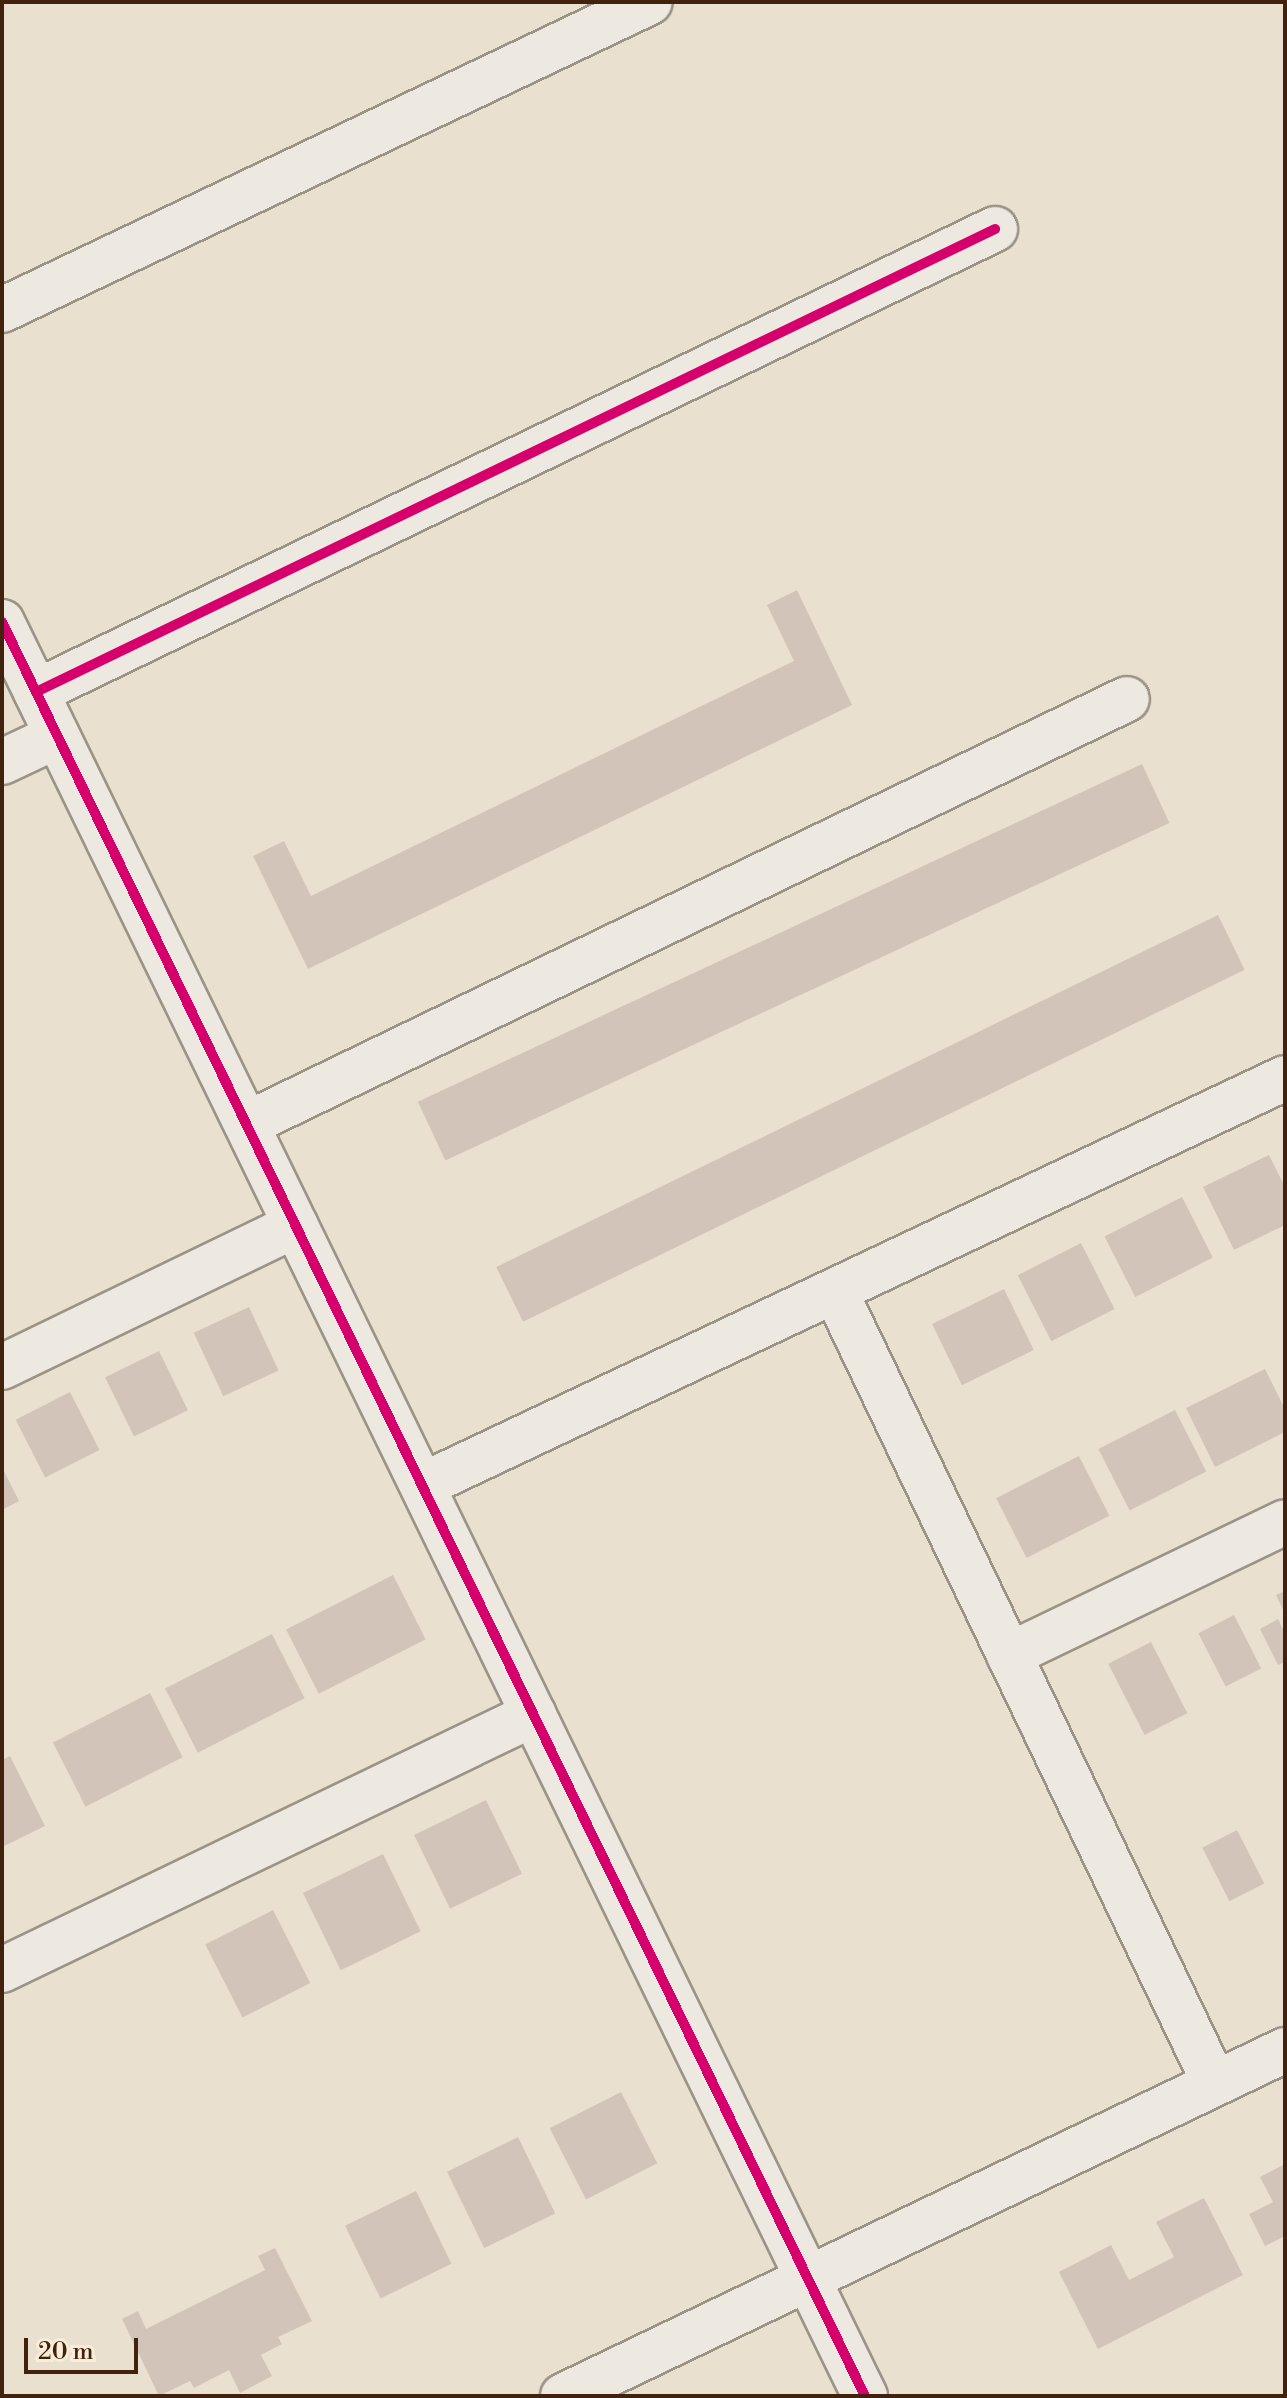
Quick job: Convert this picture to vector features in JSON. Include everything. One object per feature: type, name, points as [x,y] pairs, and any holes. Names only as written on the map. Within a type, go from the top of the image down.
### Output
[{"type":"street","points":[[2,310],[650,2]]},
{"type":"street","points":[[36,692],[995,229]]},
{"type":"street","points":[[2,622],[865,2396]]},
{"type":"street","points":[[247,1124],[1127,699]]},
{"type":"street","points":[[2,762],[57,736]]},
{"type":"street","points":[[423,1485],[1285,1078]]},
{"type":"street","points":[[2,1367],[296,1225]]},
{"type":"street","points":[[835,1291],[1214,2082]]},
{"type":"street","points":[[1009,1655],[1285,1522]]},
{"type":"street","points":[[2,1970],[534,1714]]},
{"type":"street","points":[[563,2396],[1285,2050]]},
{"type":"building","points":[[797,590],[852,705],[308,969],[253,856],[284,841],[311,896],[794,661],[767,605]]},
{"type":"building","points":[[1142,764],[1169,823],[445,1161],[418,1102]]},
{"type":"building","points":[[1218,915],[1245,970],[523,1322],[496,1267]]},
{"type":"building","points":[[1269,1155],[1285,1187],[1285,1225],[1234,1250],[1203,1187]]},
{"type":"building","points":[[1182,1197],[1213,1258],[1135,1297],[1104,1236]]},
{"type":"building","points":[[1081,1243],[1115,1309],[1051,1341],[1018,1275]]},
{"type":"building","points":[[1004,1289],[1034,1350],[962,1385],[932,1324]]},
{"type":"building","points":[[249,1307],[279,1370],[223,1396],[194,1333]]},
{"type":"building","points":[[159,1351],[188,1410],[134,1437],[105,1377]]},
{"type":"building","points":[[1265,1369],[1285,1409],[1285,1432],[1215,1467],[1186,1408]]},
{"type":"building","points":[[70,1392],[100,1450],[45,1478],[16,1420]]},
{"type":"building","points":[[1175,1410],[1206,1471],[1130,1511],[1098,1449]]},
{"type":"building","points":[[1079,1456],[1109,1516],[1027,1558],[996,1498]]},
{"type":"building","points":[[2,1467],[19,1501],[2,1510]]},
{"type":"building","points":[[393,1575],[426,1639],[319,1694],[286,1629]]},
{"type":"building","points":[[1285,1591],[1285,1614],[1276,1595]]},
{"type":"building","points":[[1234,1615],[1261,1668],[1226,1687],[1198,1633]]},
{"type":"building","points":[[1278,1619],[1285,1633],[1285,1662],[1278,1665],[1260,1629]]},
{"type":"building","points":[[272,1634],[305,1698],[198,1753],[165,1688]]},
{"type":"building","points":[[1151,1642],[1187,1713],[1145,1735],[1108,1664]]},
{"type":"building","points":[[150,1693],[183,1757],[86,1807],[53,1742]]},
{"type":"building","points":[[10,1756],[45,1826],[2,1847],[2,1760]]},
{"type":"building","points":[[486,1800],[522,1874],[450,1909],[414,1835]]},
{"type":"building","points":[[1237,1830],[1264,1883],[1229,1901],[1202,1848]]},
{"type":"building","points":[[383,1854],[421,1931],[341,1970],[303,1893]]},
{"type":"building","points":[[273,1910],[310,1983],[243,2018],[205,1945]]},
{"type":"building","points":[[621,2092],[657,2163],[586,2200],[550,2128]]},
{"type":"building","points":[[518,2137],[555,2213],[484,2248],[447,2172]]},
{"type":"building","points":[[1285,2164],[1285,2236],[1265,2246],[1249,2214],[1273,2202],[1260,2177]]},
{"type":"building","points":[[416,2191],[452,2264],[381,2298],[345,2226]]},
{"type":"building","points":[[1204,2198],[1243,2275],[1098,2349],[1059,2272],[1111,2245],[1129,2280],[1174,2257],[1156,2222]]},
{"type":"building","points":[[275,2248],[312,2321],[278,2337],[282,2344],[261,2355],[272,2376],[240,2393],[229,2370],[194,2388],[190,2381],[159,2396],[122,2319],[138,2311],[146,2329],[265,2270],[258,2256]]},
{"type":"cycle path","points":[[36,692],[995,229]]},
{"type":"cycle path","points":[[2,622],[865,2396]]}]
